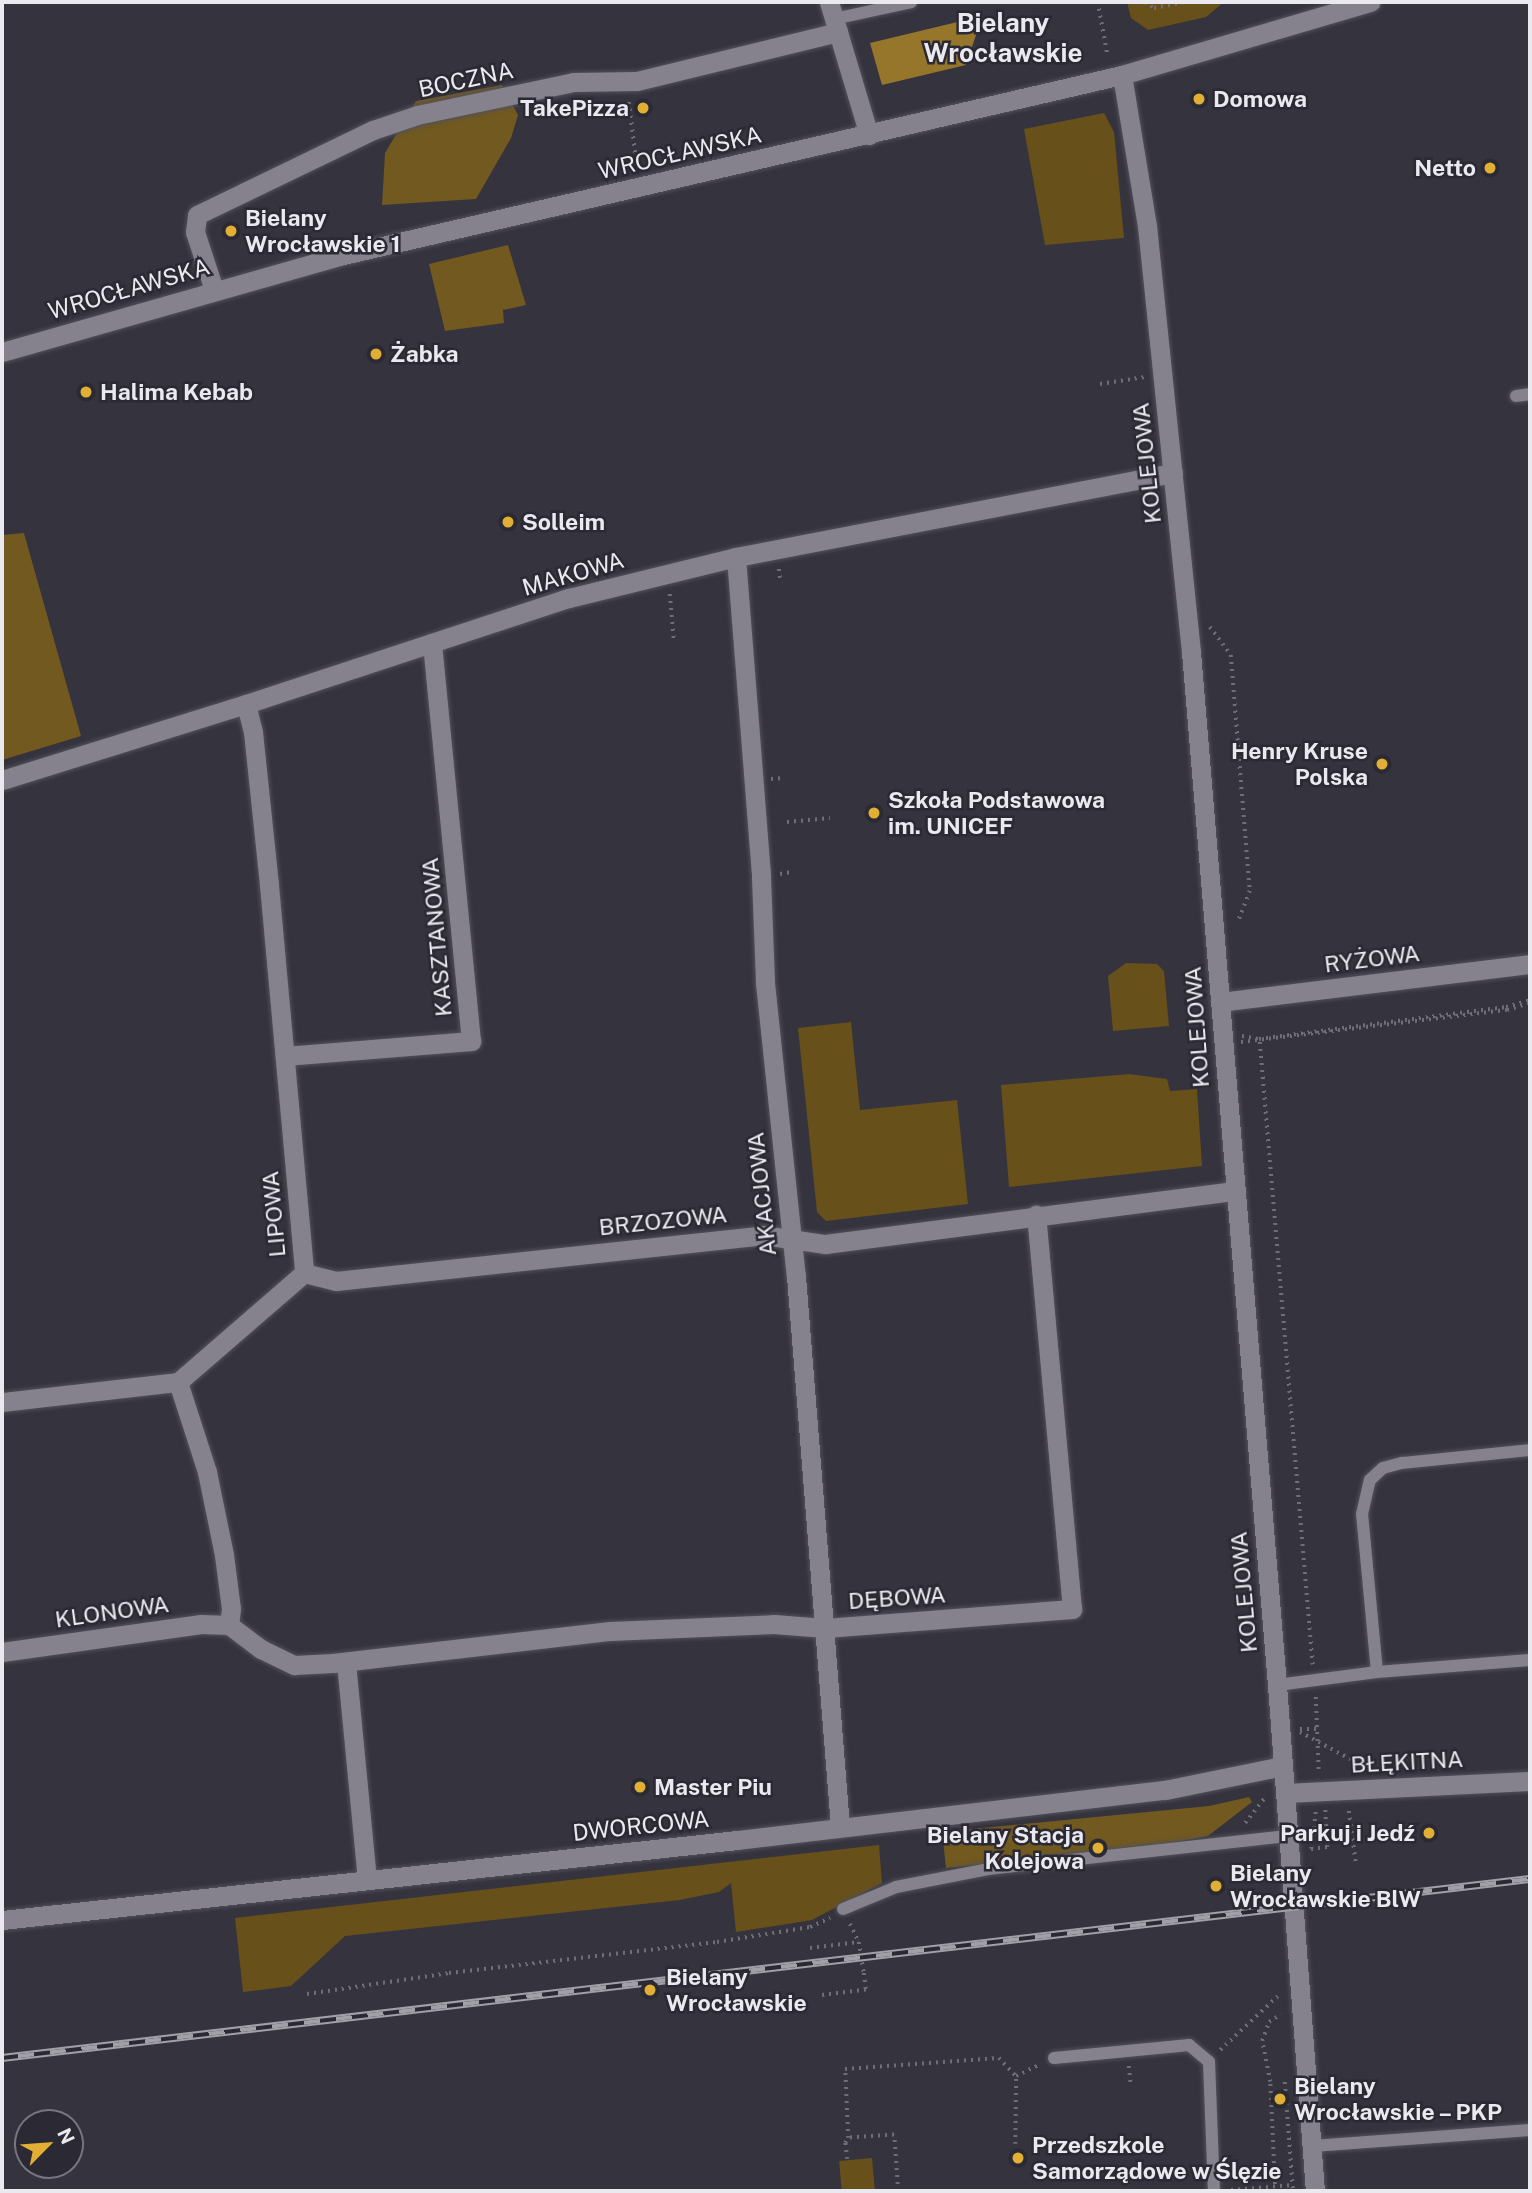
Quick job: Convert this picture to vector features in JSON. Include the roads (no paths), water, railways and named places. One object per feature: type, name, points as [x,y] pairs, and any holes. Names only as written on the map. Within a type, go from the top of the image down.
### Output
[{"type":"street","name":"WROCŁAWSKA","points":[[2,352],[352,253],[1122,75],[1370,2]]},
{"type":"street","name":"BOCZNA","points":[[214,290],[195,232],[197,215],[373,130],[417,115],[573,82],[627,81],[834,18]]},
{"type":"street","points":[[834,18],[869,135]]},
{"type":"street","name":"KOLEJOWA","points":[[1122,75],[1147,226],[1173,473],[1277,1685],[1283,1766],[1277,1794],[1288,1836],[1292,1984],[1312,2146],[1314,2188]]},
{"type":"street","name":"MAKOWA","points":[[2,780],[246,704],[569,598],[736,557],[1173,473]]},
{"type":"street","name":"AKACJOWA","points":[[736,557],[761,877],[765,984],[792,1237],[840,1826]]},
{"type":"street","name":"KASZTANOWA","points":[[285,1056],[471,1041],[432,643]]},
{"type":"street","name":"LIPOWA","points":[[178,1382],[304,1273],[253,732],[246,704]]},
{"type":"street","name":"RYŻOWA","points":[[1220,1002],[1530,964]]},
{"type":"street","name":"BRZOZOWA","points":[[304,1273],[336,1281],[763,1235],[792,1237],[825,1244],[1235,1191]]},
{"type":"street","name":"DĘBOWA","points":[[340,1663],[610,1631],[774,1624],[825,1628],[1072,1609],[1036,1216]]},
{"type":"street","points":[[2,1402],[178,1382],[207,1472],[224,1555],[231,1609],[229,1625],[261,1649],[294,1665],[340,1663],[366,1879]]},
{"type":"street","name":"KLONOWA","points":[[2,1652],[201,1625],[229,1625]]},
{"type":"street","name":"DWORCOWA","points":[[2,1920],[713,1843],[1165,1790],[1283,1766]]},
{"type":"street","name":"BŁĘKITNA","points":[[1277,1794],[1530,1781]]},
{"type":"lane","points":[[834,18],[911,2]]},
{"type":"lane","points":[[1516,396],[1530,394]]},
{"type":"lane","points":[[1377,1672],[1362,1514],[1370,1480],[1383,1468],[1402,1463],[1530,1450]]},
{"type":"lane","points":[[1277,1685],[1377,1672],[1530,1660]]},
{"type":"lane","points":[[843,1909],[896,1887],[989,1869],[1288,1836]]},
{"type":"lane","points":[[1054,2058],[1189,2045],[1207,2060],[1214,2191]]},
{"type":"lane","points":[[1312,2146],[1530,2130]]},
{"type":"railway","points":[[2,2058],[1530,1879]]},
{"type":"place","name":"Domowa","points":[[1199,99]]},
{"type":"place","name":"TakePizza","points":[[643,108]]},
{"type":"place","name":"Netto","points":[[1490,168]]},
{"type":"place","name":"Bielany Wrocławskie 1","points":[[231,231]]},
{"type":"place","name":"Żabka","points":[[376,354]]},
{"type":"place","name":"Halima Kebab","points":[[86,392]]},
{"type":"place","name":"Solleim","points":[[508,522]]},
{"type":"place","name":"Henry Kruse Polska","points":[[1382,764]]},
{"type":"place","name":"Szkoła Podstawowa im. UNICEF","points":[[874,813]]},
{"type":"place","name":"Master Piu","points":[[640,1787]]},
{"type":"place","name":"Parkuj i Jedź","points":[[1429,1833]]},
{"type":"place","name":"Bielany Stacja Kolejowa","points":[[1098,1848]]},
{"type":"place","name":"Bielany Wrocławskie BlW","points":[[1216,1886]]},
{"type":"place","name":"Bielany Wrocławskie","points":[[650,1990]]},
{"type":"place","name":"Bielany Wrocławskie – PKP","points":[[1280,2099]]},
{"type":"place","name":"Przedszkole Samorządowe w Ślęzie","points":[[1018,2158]]},
{"type":"district","name":"Bielany Wrocławskie","points":[[1003,38]]}]
